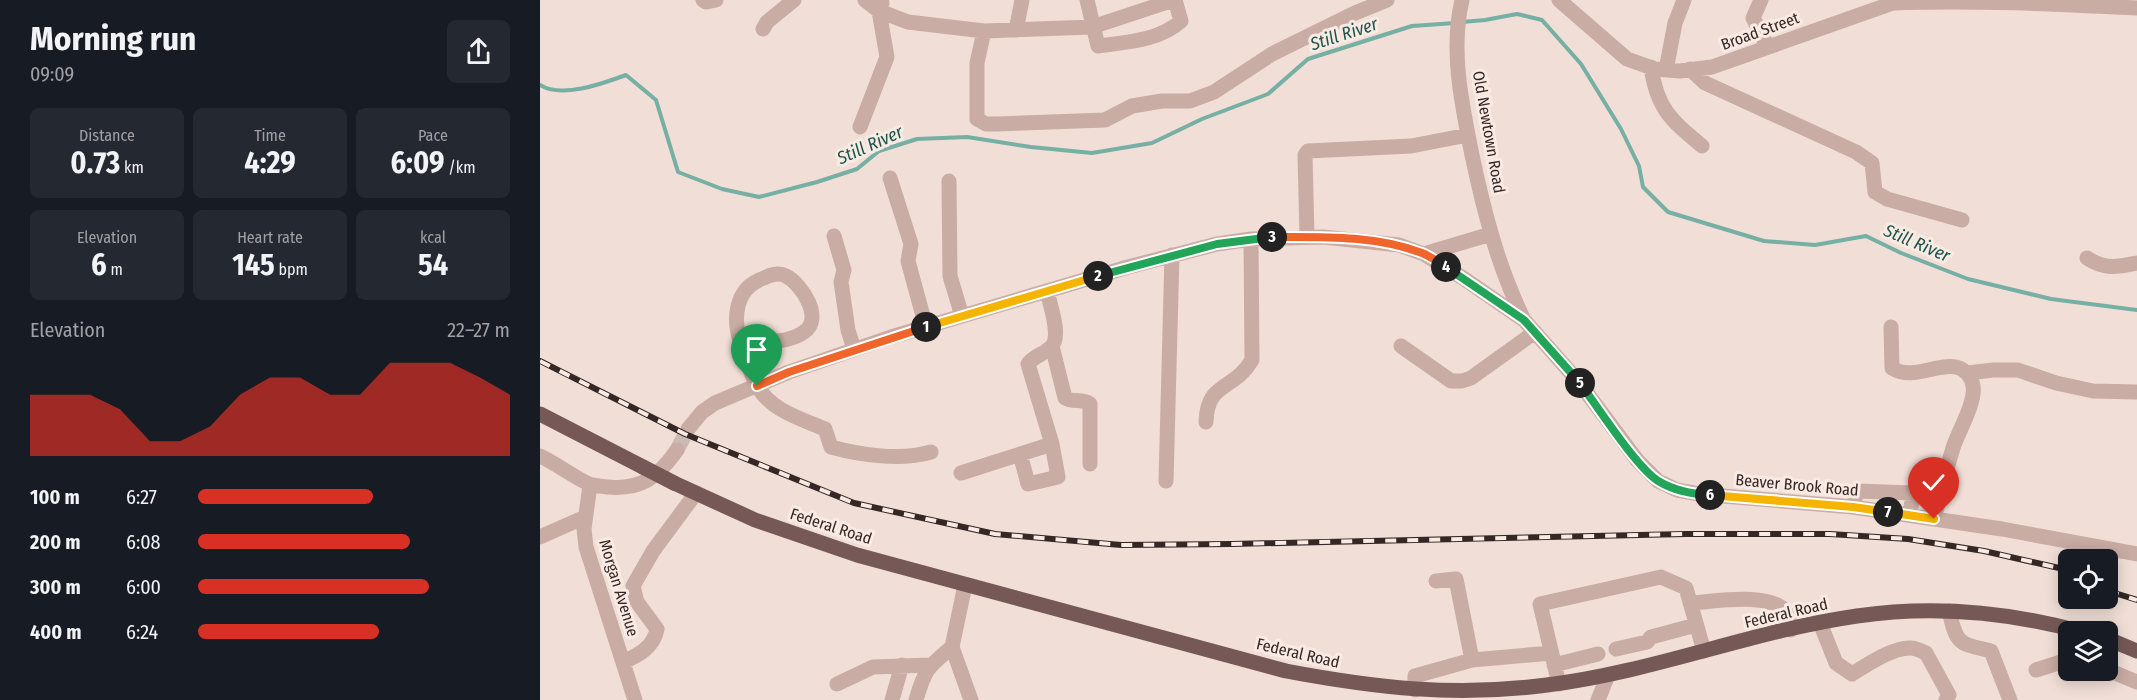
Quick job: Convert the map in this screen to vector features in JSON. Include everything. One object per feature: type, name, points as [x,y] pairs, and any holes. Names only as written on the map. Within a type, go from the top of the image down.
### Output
[{"type":"main road","name":"Federal Road","points":[[540,414],[675,483],[755,520],[857,555],[1286,671],[1354,684],[1415,690],[1486,691],[1559,684],[1608,675],[1820,623],[1857,616],[1922,610],[1982,613],[2058,626]]},
{"type":"main road","points":[[2118,643],[2137,651]]},
{"type":"street","points":[[703,0],[706,2],[716,0]]},
{"type":"street","points":[[763,28],[794,0]]},
{"type":"street","points":[[865,0],[881,5],[908,22],[984,31],[1095,26],[1130,7],[1171,1],[1180,21],[1172,29],[1137,41],[1098,46],[1095,26],[1087,0]]},
{"type":"street","points":[[1016,30],[1022,0]]},
{"type":"street","points":[[984,31],[977,63],[977,119],[986,124],[1106,120],[1132,106],[1162,101],[1190,101],[1214,92],[1272,54],[1355,13],[1387,0]]},
{"type":"street","name":"Old Newtown Road","points":[[1462,0],[1458,62],[1468,135],[1491,234],[1512,296],[1524,320]]},
{"type":"street","name":"Broad Street","points":[[1559,0],[1627,59],[1659,69],[1712,67],[1893,3],[1995,0],[2137,8]]},
{"type":"street","points":[[1684,0],[1654,88],[1661,104],[1673,121],[1702,146]]},
{"type":"street","points":[[1761,0],[1753,18],[1768,47]]},
{"type":"street","points":[[860,127],[887,57],[881,5]]},
{"type":"street","points":[[1690,69],[1705,83],[1856,152],[1872,163],[1875,192],[1881,196],[1962,220]]},
{"type":"street","points":[[1307,237],[1305,155],[1308,152],[1411,146],[1468,135]]},
{"type":"street","points":[[890,178],[911,244],[908,261],[926,327]]},
{"type":"street","points":[[949,181],[951,276],[962,316]]},
{"type":"street","points":[[1424,254],[1491,234]]},
{"type":"street","points":[[834,236],[844,270],[841,282],[848,330],[854,349]]},
{"type":"street","points":[[1206,422],[1207,407],[1212,395],[1246,371],[1252,360],[1251,238]]},
{"type":"street","name":"Beaver Brook Road","points":[[688,429],[702,412],[716,403],[789,372],[854,349],[1047,291],[1217,244],[1251,238],[1345,238],[1399,245],[1424,254],[1524,320],[1578,381],[1637,460],[1658,481],[1677,490],[1699,494],[1853,507],[2002,529],[2137,554]]},
{"type":"street","points":[[1166,481],[1172,255]]},
{"type":"street","points":[[2087,258],[2099,266],[2119,267],[2137,263]]},
{"type":"street","points":[[742,348],[751,344],[789,338],[804,332],[812,322],[812,310],[807,299],[786,275],[775,274],[761,278],[746,288],[738,303],[735,317],[742,348],[757,386],[775,405],[825,429],[831,447],[864,454],[921,455],[931,452]]},
{"type":"street","points":[[1020,454],[1028,483],[1058,477],[1052,444],[1028,364],[1032,358],[1052,346],[1057,336],[1047,291]]},
{"type":"street","points":[[1891,327],[1892,368],[1897,371],[1909,373],[1955,366],[1968,373],[2018,370],[2056,383],[2093,391],[2137,392]]},
{"type":"street","points":[[1401,346],[1451,381],[1462,381],[1471,378],[1535,332]]},
{"type":"street","points":[[1052,346],[1065,398],[1070,401],[1086,401],[1090,404],[1090,464]]},
{"type":"street","points":[[1934,519],[1954,447],[1972,400],[1974,387],[1968,373]]},
{"type":"street","points":[[961,473],[1052,444]]},
{"type":"street","points":[[540,456],[556,463],[590,485],[624,489],[649,481],[677,450]]},
{"type":"street","name":"Morgan Avenue","points":[[590,485],[585,517],[586,548],[635,700]]},
{"type":"street","points":[[1853,507],[1857,491],[1914,493],[1909,515]]},
{"type":"street","points":[[623,662],[647,649],[657,629],[638,602],[633,586],[660,542],[696,493]]},
{"type":"street","points":[[540,537],[585,517]]},
{"type":"street","points":[[1559,684],[1540,604],[1661,577],[1686,588],[1704,651]]},
{"type":"street","points":[[1436,581],[1456,579],[1472,660]]},
{"type":"street","points":[[965,585],[952,647],[971,700]]},
{"type":"street","points":[[1690,603],[1757,599],[1775,604],[1786,611],[1791,630]]},
{"type":"street","points":[[1949,611],[1955,637],[1967,646],[1991,651],[2010,700]]},
{"type":"street","points":[[1820,623],[1836,663],[1852,674],[1871,662],[1898,650],[1912,648],[1926,653],[1949,695],[1947,700]]},
{"type":"street","points":[[1635,668],[1623,648],[1647,642],[1651,637],[1696,625]]},
{"type":"street","points":[[916,700],[923,676],[930,665],[952,647]]},
{"type":"street","points":[[1415,690],[1415,675],[1472,660],[1553,659],[1598,654]]},
{"type":"street","points":[[2036,670],[2058,663]]},
{"type":"street","points":[[892,700],[902,665]]},
{"type":"street","points":[[837,684],[873,667],[930,665]]},
{"type":"street","points":[[2118,674],[2137,682]]},
{"type":"street","points":[[1598,700],[1608,675]]},
{"type":"waterway","name":"Still River","points":[[1462,22],[1517,14],[1542,20],[1581,64],[1621,129],[1639,166],[1643,187],[1668,212],[1764,241],[1815,245],[1866,236],[1901,253],[1968,279],[2051,299],[2137,310]]},
{"type":"waterway","name":"Still River","points":[[540,85],[549,89],[571,90],[626,75],[656,100],[678,172],[722,189],[759,197],[857,169],[879,151],[917,139],[967,137],[1092,153],[1152,143],[1202,119],[1268,94],[1308,59],[1412,26],[1455,23]]},
{"type":"tunnel","points":[[677,450],[688,429]]},
{"type":"railway","points":[[540,361],[685,434],[854,503],[995,534],[1121,545],[1686,534],[1830,534],[1908,539],[1984,551],[2058,568]]},
{"type":"railway","points":[[2118,594],[2137,600]]},
{"type":"route","points":[[757,386],[789,372],[891,337],[1128,267],[1217,244],[1270,237],[1323,237],[1357,240],[1399,245],[1424,254],[1524,320],[1578,381],[1637,460],[1658,481],[1677,490],[1699,494],[1853,507],[1934,519]]}]
